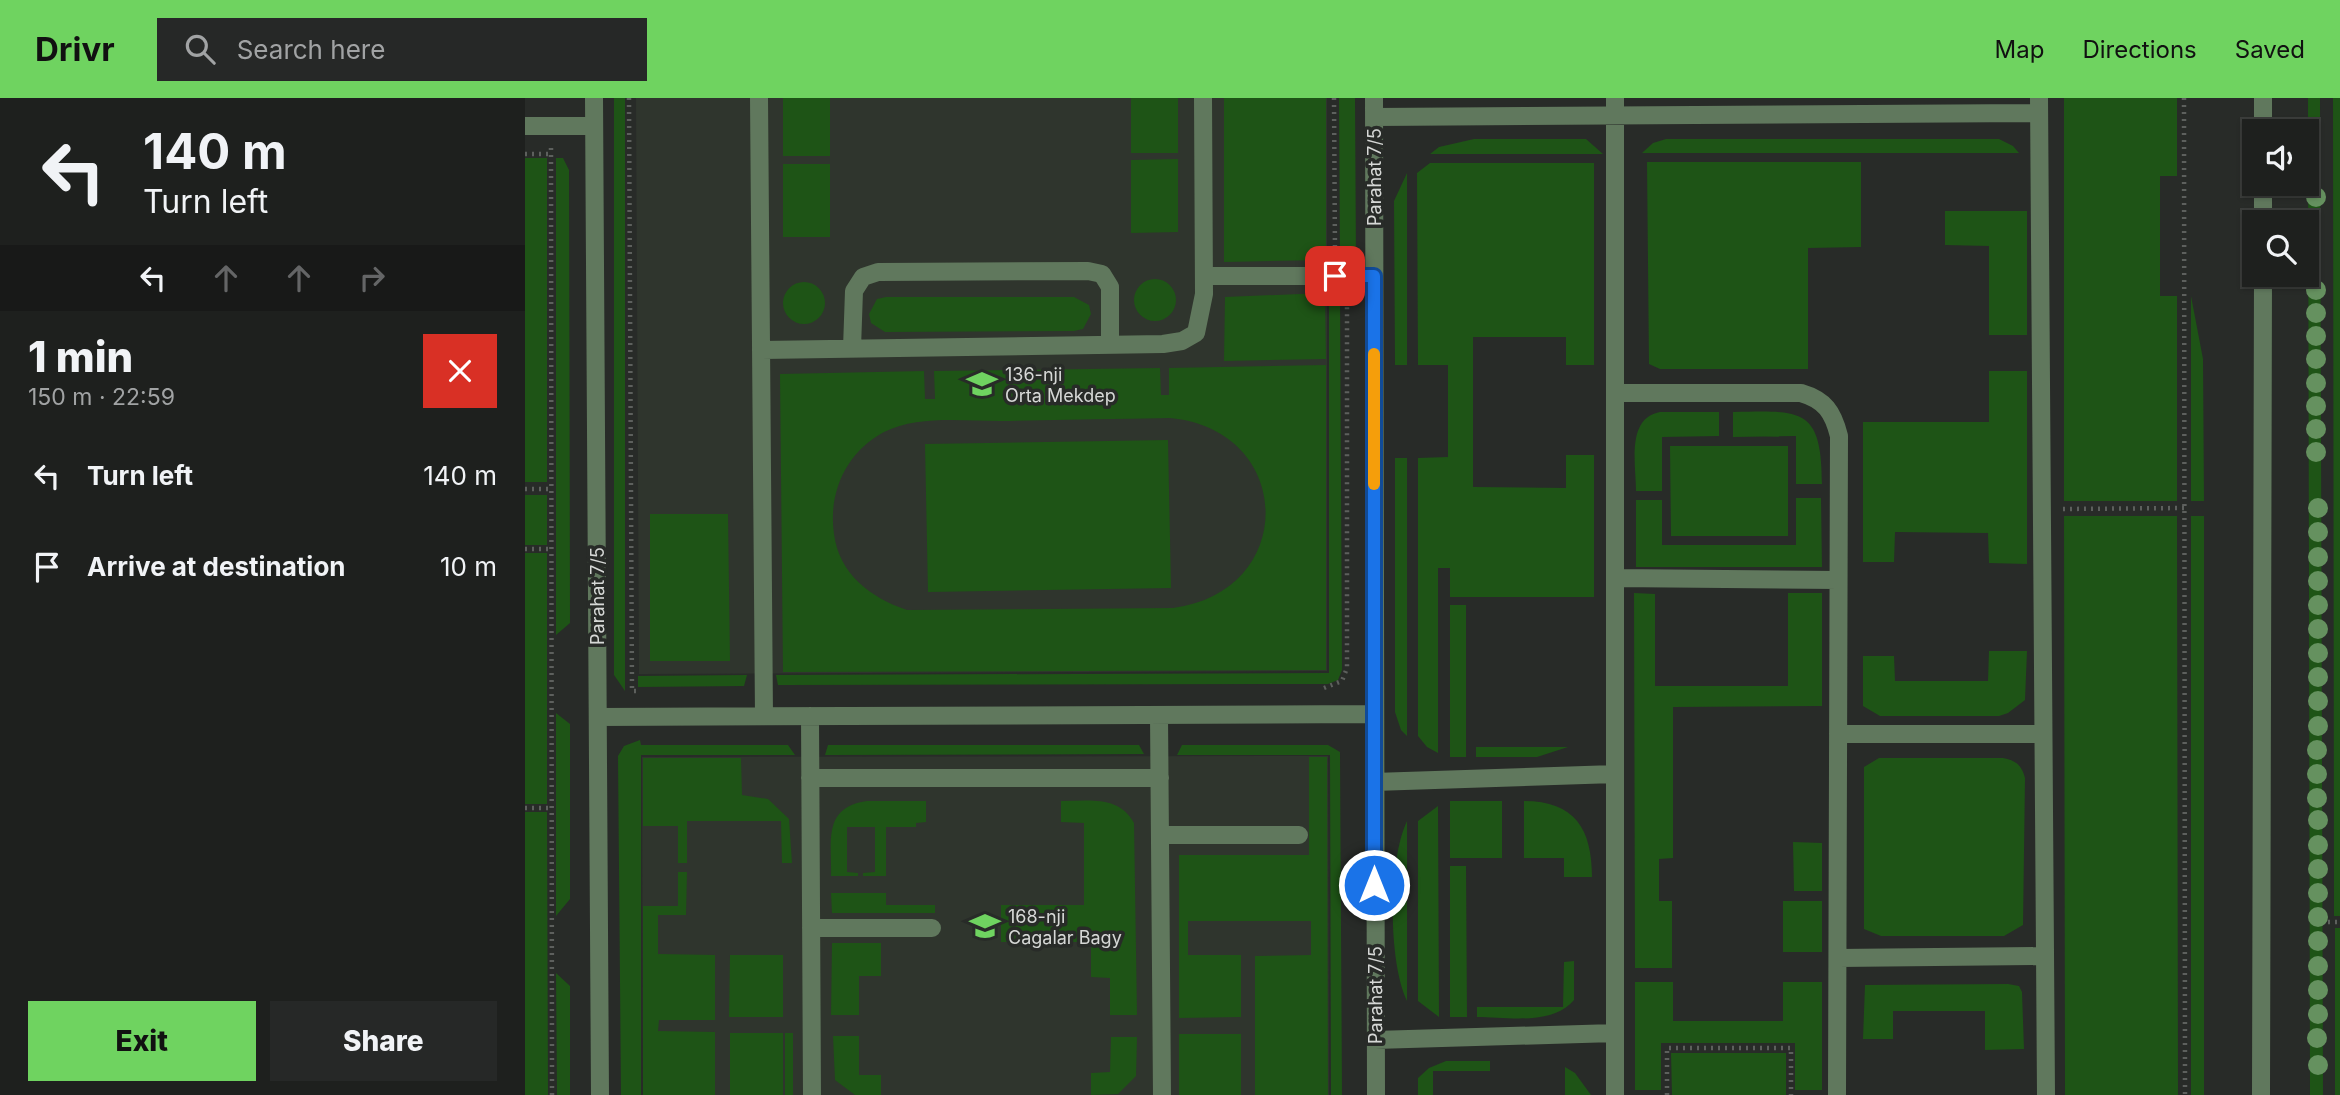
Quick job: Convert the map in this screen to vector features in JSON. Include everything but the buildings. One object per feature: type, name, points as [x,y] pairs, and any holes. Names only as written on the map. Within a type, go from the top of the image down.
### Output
[{"type":"street","name":"Parahat 7/5","points":[[594,98],[600,1095]]},
{"type":"street","points":[[759,98],[764,716]]},
{"type":"street","points":[[761,350],[1163,344],[1182,341],[1196,332],[1202,317],[1203,98]]},
{"type":"street","name":"Parahat 7/5","points":[[1374,98],[1376,1095]]},
{"type":"street","points":[[2263,98],[2263,119]]},
{"type":"street","points":[[1374,117],[1615,107],[2039,106],[2046,1095]]},
{"type":"street","points":[[1615,107],[1615,1095]]},
{"type":"street","points":[[525,126],[594,126]]},
{"type":"street","points":[[852,348],[854,291],[863,277],[879,272],[1088,271],[1102,274],[1111,287],[1111,345]]},
{"type":"street","points":[[1204,276],[1374,276]]},
{"type":"street","points":[[2261,1095],[2263,287]]},
{"type":"street","points":[[1615,393],[1801,393],[1815,397],[1826,405],[1839,436],[1837,1095]]},
{"type":"street","points":[[1615,578],[1838,580]]},
{"type":"street","points":[[598,717],[1374,714]]},
{"type":"street","points":[[1160,715],[1162,1095]]},
{"type":"street","points":[[810,716],[813,1095]]},
{"type":"street","points":[[1838,734],[2043,734]]},
{"type":"street","points":[[1374,782],[1615,774]]},
{"type":"street","points":[[810,778],[1160,778]]},
{"type":"street","points":[[1160,835],[1299,835]]},
{"type":"street","points":[[811,928],[932,928]]},
{"type":"street","points":[[1837,958],[2045,956]]},
{"type":"street","points":[[1375,1040],[1615,1033]]},
{"type":"path","points":[[629,98],[632,691],[645,691]]},
{"type":"path","points":[[1334,98],[1335,260]]},
{"type":"path","points":[[2184,98],[2185,1095]]},
{"type":"path","points":[[525,154],[551,151],[552,1095]]},
{"type":"path","points":[[1314,688],[1335,686],[1342,681],[1347,668],[1347,295]]},
{"type":"path","points":[[525,489],[552,489]]},
{"type":"path","points":[[2064,509],[2184,509]]},
{"type":"path","points":[[525,549],[552,549]]},
{"type":"path","points":[[525,808],[552,808]]},
{"type":"path","points":[[2328,922],[2340,922]]},
{"type":"path","points":[[1667,1095],[1667,1048],[1791,1048],[1791,1095]]},
{"type":"shaded area","name":"136-nji Orta Mekdep","points":[[636,98],[1327,98],[1327,671],[639,674]]},
{"type":"shaded area","name":"168-nji Cagalar Bagy","points":[[1328,756],[1329,1095],[643,1095],[642,757]]},
{"type":"green space","points":[[614,98],[625,98],[625,691],[614,675]]},
{"type":"green space","points":[[783,98],[830,98],[830,156],[783,156]]},
{"type":"green space","points":[[1131,98],[1178,98],[1178,153],[1131,153]]},
{"type":"green space","points":[[1224,98],[1326,98],[1326,260],[1224,262]]},
{"type":"green space","points":[[1339,98],[1355,98],[1356,260],[1340,260]]},
{"type":"green space","points":[[2064,98],[2177,98],[2177,176],[2160,176],[2160,296],[2177,296],[2177,501],[2064,501]]},
{"type":"green space","points":[[2308,98],[2320,98],[2323,1095],[2310,1095],[2308,287],[2319,287],[2319,210],[2308,210],[2308,196],[2319,196],[2319,119],[2308,119]]},
{"type":"green space","points":[[2333,98],[2340,98],[2340,916],[2334,916]]},
{"type":"green space","points":[[1474,139],[1586,139],[1603,154],[1430,154],[1439,147]]},
{"type":"green space","points":[[1666,139],[1999,139],[2013,146],[2019,153],[1642,153],[1653,143]]},
{"type":"green space","points":[[525,158],[547,158],[547,482],[525,482]]},
{"type":"green space","points":[[556,158],[563,158],[569,170],[570,623],[556,635]]},
{"type":"green space","points":[[1178,159],[1178,232],[1131,233],[1131,160]]},
{"type":"green space","points":[[1647,162],[1861,162],[1861,247],[1808,248],[1808,369],[1660,369],[1649,364]]},
{"type":"green space","points":[[1430,163],[1594,163],[1594,365],[1566,365],[1566,337],[1473,337],[1473,487],[1566,488],[1566,455],[1594,455],[1594,597],[1450,597],[1450,568],[1438,568],[1438,753],[1427,747],[1418,736],[1418,458],[1448,457],[1448,365],[1418,365],[1417,173]]},
{"type":"green space","points":[[783,164],[830,164],[830,237],[783,237]]},
{"type":"green space","points":[[1407,173],[1407,365],[1395,365],[1394,201]]},
{"type":"green space","points":[[1945,211],[2027,211],[2027,335],[1989,335],[1989,246],[1945,245]]},
{"type":"green space","points":[[1155,279],[1170,285],[1176,300],[1170,315],[1155,321],[1140,315],[1134,300],[1140,285]]},
{"type":"green space","points":[[804,282],[819,288],[825,303],[819,318],[804,324],[789,318],[783,303],[789,288]]},
{"type":"green space","points":[[1329,288],[1340,288],[1342,670],[1338,680],[1328,684],[778,685],[776,675],[1329,673]]},
{"type":"green space","points":[[1325,293],[1326,359],[1224,361],[1225,297]]},
{"type":"green space","points":[[2191,296],[2203,359],[2204,501],[2191,501]]},
{"type":"green space","points":[[1074,297],[1089,305],[1091,314],[1083,329],[1074,331],[885,332],[871,323],[869,314],[877,299]]},
{"type":"green space","points":[[1326,365],[1326,670],[783,672],[780,374],[924,371],[925,399],[935,399],[934,371],[1160,368],[1161,395],[1169,395],[1169,368]],"holes":[[[1170,418],[1211,429],[1241,450],[1259,479],[1266,512],[1260,544],[1243,573],[1214,596],[1173,608],[907,610],[881,599],[859,583],[842,561],[837,548],[834,504],[843,475],[850,462],[871,440],[897,427],[941,420]]]},
{"type":"green space","points":[[1989,371],[2027,371],[2027,564],[1989,563],[1988,533],[1895,532],[1894,562],[1863,562],[1863,422],[1989,422]]},
{"type":"green space","points":[[1660,412],[1719,412],[1719,436],[1662,437],[1662,491],[1636,491],[1637,433],[1649,416]]},
{"type":"green space","points":[[1733,412],[1775,412],[1803,418],[1812,427],[1818,440],[1822,484],[1796,484],[1796,436],[1733,437]]},
{"type":"green space","points":[[1168,440],[1171,588],[928,592],[925,444]]},
{"type":"green space","points":[[1670,446],[1788,446],[1788,536],[1671,536]]},
{"type":"green space","points":[[1395,458],[1407,458],[1407,736],[1401,730],[1395,712]]},
{"type":"green space","points":[[525,495],[547,495],[547,545],[525,545]]},
{"type":"green space","points":[[1796,498],[1821,498],[1822,567],[1636,567],[1636,500],[1662,500],[1662,545],[1796,545]]},
{"type":"green space","points":[[650,514],[728,514],[730,661],[650,661]]},
{"type":"green space","points":[[2064,516],[2177,516],[2178,1095],[2065,1095]]},
{"type":"green space","points":[[2191,516],[2204,516],[2204,1095],[2191,1095]]},
{"type":"green space","points":[[525,553],[547,553],[547,804],[525,804]]},
{"type":"green space","points":[[1634,593],[1655,594],[1655,686],[1788,686],[1788,593],[1822,593],[1822,706],[1673,707],[1673,858],[1659,859],[1659,901],[1672,901],[1672,968],[1635,968]]},
{"type":"green space","points":[[1450,605],[1466,605],[1466,757],[1450,757]]},
{"type":"green space","points":[[1989,651],[2027,651],[2025,700],[2008,713],[1999,716],[1880,716],[1863,706],[1863,656],[1894,656],[1895,681],[1988,681]]},
{"type":"green space","points":[[747,675],[744,686],[638,687],[638,676]]},
{"type":"green space","points":[[556,713],[570,724],[570,899],[556,916]]},
{"type":"green space","points":[[640,740],[641,745],[788,745],[795,755],[641,755],[641,1095],[621,1095],[618,756],[624,746]]},
{"type":"green space","points":[[828,745],[1139,745],[1144,754],[825,755]]},
{"type":"green space","points":[[1182,745],[1328,745],[1340,752],[1342,1095],[1331,1095],[1330,755],[1177,755]]},
{"type":"green space","points":[[1476,747],[1568,747],[1537,757],[1476,757]]},
{"type":"green space","points":[[1309,757],[1327,757],[1328,1095],[1255,1095],[1255,956],[1311,955],[1311,921],[1188,921],[1188,955],[1241,955],[1241,1017],[1179,1018],[1179,855],[1309,855]]},
{"type":"green space","points":[[643,758],[741,758],[742,795],[768,799],[789,819],[792,863],[782,863],[781,821],[687,821],[687,863],[678,863],[678,826],[643,826]]},
{"type":"green space","points":[[1879,758],[2003,758],[2020,767],[2025,778],[2023,925],[2004,936],[1881,936],[1864,929],[1864,767]]},
{"type":"green space","points":[[867,801],[926,801],[926,822],[916,823],[916,827],[886,827],[886,876],[863,876],[863,873],[875,872],[875,827],[847,827],[847,872],[858,873],[858,876],[831,876],[831,839],[836,818],[843,810]]},
{"type":"green space","points":[[1061,801],[1112,804],[1128,814],[1134,823],[1137,1015],[1110,1015],[1110,978],[1091,977],[1091,942],[1001,942],[1001,905],[1084,905],[1084,823],[1061,822]]},
{"type":"green space","points":[[1450,801],[1502,801],[1502,858],[1450,858]]},
{"type":"green space","points":[[1524,801],[1556,806],[1577,821],[1589,845],[1592,877],[1564,877],[1564,858],[1524,858]]},
{"type":"green space","points":[[1438,806],[1439,1017],[1418,1001],[1418,821]]},
{"type":"green space","points":[[525,812],[547,812],[548,1095],[525,1095]]},
{"type":"green space","points":[[1407,821],[1407,1001],[1396,962],[1393,911],[1396,860]]},
{"type":"green space","points":[[1793,842],[1822,843],[1822,891],[1794,891]]},
{"type":"green space","points":[[1450,866],[1466,866],[1467,1017],[1450,1017]]},
{"type":"green space","points":[[678,872],[687,872],[686,915],[658,915],[658,954],[715,955],[715,1020],[659,1020],[658,1031],[715,1032],[715,1095],[643,1095],[643,906],[678,906]]},
{"type":"green space","points":[[831,893],[886,893],[886,905],[935,905],[935,913],[832,913]]},
{"type":"green space","points":[[1783,901],[1822,901],[1822,952],[1783,952]]},
{"type":"green space","points":[[2335,928],[2340,928],[2340,1095],[2335,1095]]},
{"type":"green space","points":[[832,943],[881,943],[881,976],[859,976],[859,1015],[831,1015]]},
{"type":"green space","points":[[730,955],[783,955],[783,1017],[729,1017]]},
{"type":"green space","points":[[1574,961],[1574,1000],[1565,1008],[1542,1017],[1477,1017],[1477,1007],[1563,1007],[1564,962]]},
{"type":"green space","points":[[556,973],[570,986],[570,1095],[557,1095]]},
{"type":"green space","points":[[1635,982],[1673,982],[1673,1021],[1783,1021],[1783,982],[1822,982],[1822,1090],[1795,1090],[1795,1043],[1661,1043],[1661,1090],[1635,1090]]},
{"type":"green space","points":[[1865,985],[2019,986],[2022,992],[2024,1049],[1985,1050],[1985,1011],[1893,1011],[1893,1039],[1863,1039]]},
{"type":"green space","points":[[730,1033],[783,1033],[783,1095],[730,1095]]},
{"type":"green space","points":[[785,1033],[793,1033],[793,1095],[785,1095]]},
{"type":"green space","points":[[1179,1034],[1241,1034],[1241,1095],[1179,1095]]},
{"type":"green space","points":[[833,1036],[859,1036],[859,1075],[881,1075],[881,1095],[855,1095],[835,1080]]},
{"type":"green space","points":[[1111,1037],[1137,1037],[1136,1076],[1118,1094],[1091,1095],[1091,1073],[1110,1072]]},
{"type":"green space","points":[[1671,1053],[1786,1053],[1786,1095],[1672,1095]]},
{"type":"green space","points":[[1446,1061],[1490,1061],[1490,1071],[1433,1071],[1433,1095],[1418,1095],[1418,1078],[1429,1068]]},
{"type":"green space","points":[[1565,1067],[1575,1073],[1591,1095],[1565,1095]]},
{"type":"slow traffic","points":[[1374,354],[1374,484]]},
{"type":"place","name":"136-nji Orta Mekdep","points":[[982,384]]},
{"type":"place","name":"168-nji Cagalar Bagy","points":[[985,926]]},
{"type":"route","points":[[1335,276],[1374,276],[1374,885]]}]
